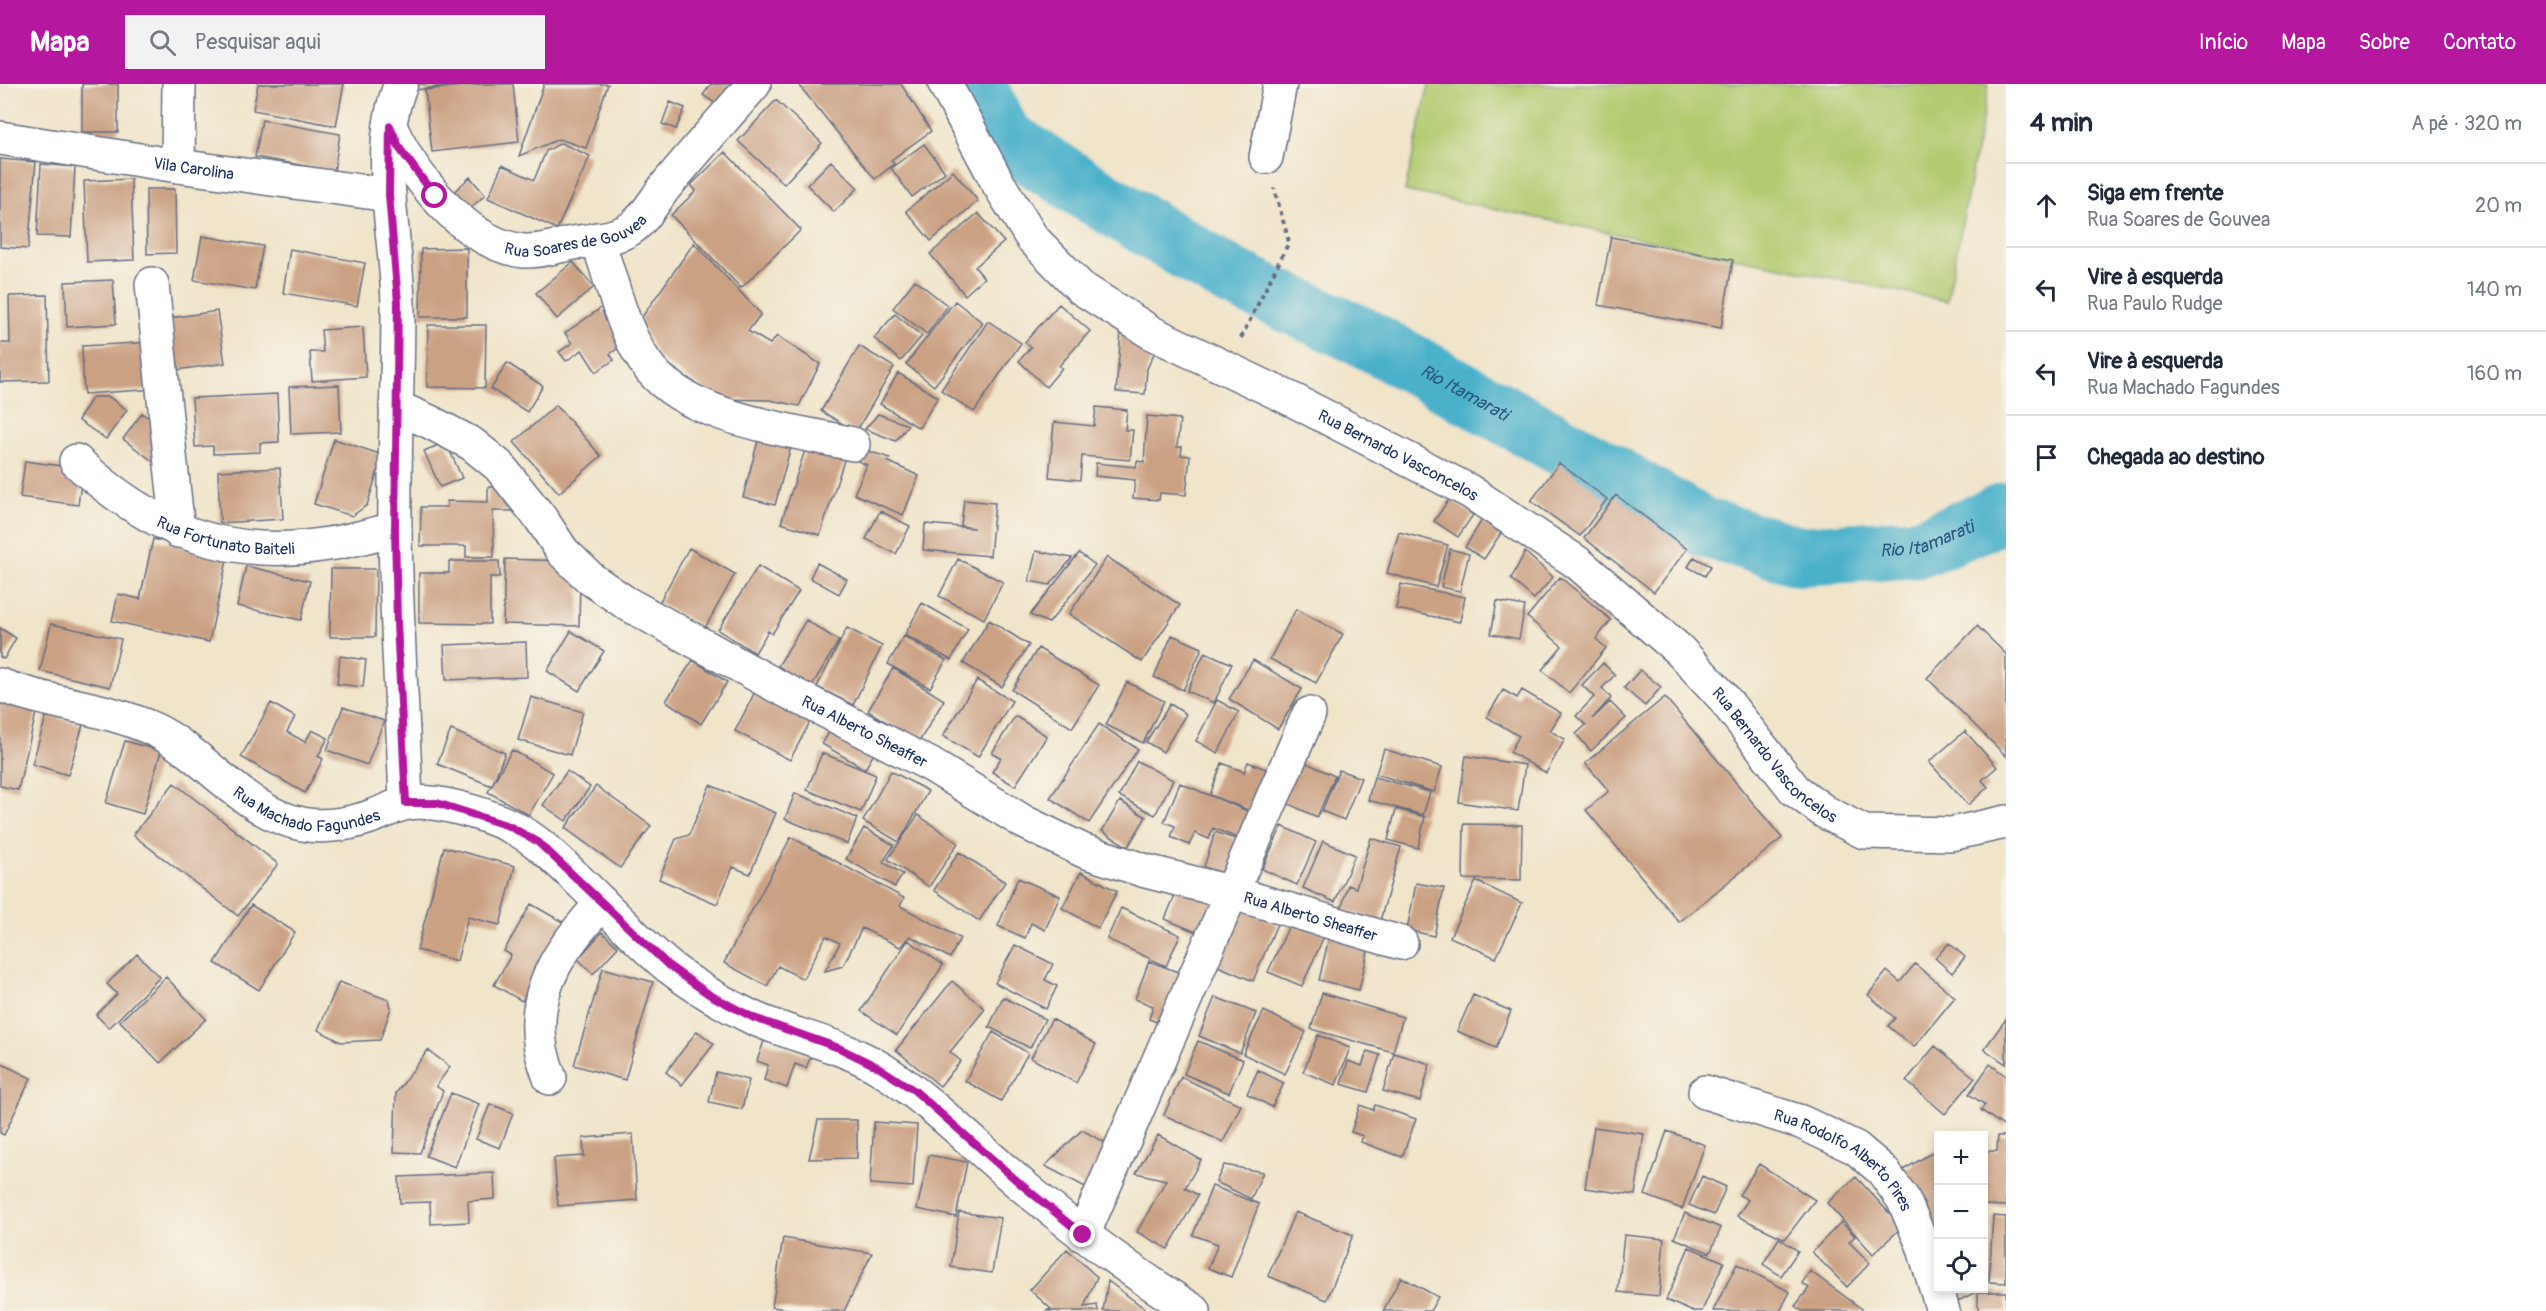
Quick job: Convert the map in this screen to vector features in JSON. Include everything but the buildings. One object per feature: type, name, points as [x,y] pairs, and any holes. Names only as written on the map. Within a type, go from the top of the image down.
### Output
[{"type":"street","points":[[178,166],[179,84]]},
{"type":"street","points":[[401,84],[390,126],[389,195],[398,302],[395,529],[406,803]]},
{"type":"street","name":"Rua Soares de Gouvea","points":[[390,126],[400,149],[435,196],[469,229],[503,247],[526,251],[615,236],[632,228],[645,216],[688,160],[754,84]]},
{"type":"street","name":"Rua Bernardo Vasconcelos","points":[[945,84],[998,183],[1032,238],[1081,288],[1152,333],[1296,401],[1469,491],[1578,563],[1679,650],[1721,695],[1795,790],[1825,812],[1864,832],[1951,834],[2006,822]]},
{"type":"street","points":[[1266,157],[1280,84]]},
{"type":"street","name":"Vila Carolina","points":[[0,138],[178,166],[389,195]]},
{"type":"street","points":[[597,239],[634,342],[650,369],[666,385],[688,400],[726,415],[853,444]]},
{"type":"street","points":[[152,284],[178,531]]},
{"type":"street","name":"Rua Alberto Sheaffer","points":[[396,407],[472,444],[499,466],[542,520],[562,552],[591,579],[626,603],[688,639],[931,765],[1024,822],[1084,851],[1146,871],[1233,893],[1401,943]]},
{"type":"street","name":"Rua Fortunato Baiteli","points":[[76,461],[107,490],[140,511],[178,531],[230,544],[277,549],[328,544],[395,529]]},
{"type":"street","name":"Rua Machado Fagundes","points":[[0,685],[15,691],[92,707],[131,719],[180,745],[203,761],[247,799],[278,816],[303,825],[337,824],[373,816],[406,803],[437,803],[509,826],[538,842],[669,966],[710,995],[754,1018],[839,1048],[878,1067],[915,1091],[1023,1186],[1083,1235],[1194,1311]]},
{"type":"street","points":[[1083,1235],[1309,714]]},
{"type":"street","points":[[550,1078],[540,1044],[538,1021],[542,994],[558,957],[575,932],[602,903]]},
{"type":"street","name":"Rua Rodolfo Alberto Pires","points":[[1705,1092],[1802,1122],[1856,1148],[1882,1170],[1903,1199],[1923,1245],[1943,1311]]},
{"type":"path","points":[[1246,330],[1289,242],[1266,157]]},
{"type":"green space","points":[[1429,84],[1989,84],[1947,301],[1405,191]]},
{"type":"waterway","name":"Rio Itamarati","points":[[976,84],[1003,138],[1100,199],[1231,277],[1363,337],[1589,461],[1702,527],[1799,556],[1920,548],[2006,512]]},
{"type":"route","points":[[435,196],[400,149],[390,126],[389,195],[398,302],[395,529],[397,623],[403,700],[406,803],[437,803],[476,814],[509,826],[538,842],[669,966],[710,995],[754,1018],[839,1048],[878,1067],[915,1091],[1023,1186],[1083,1235]]}]
